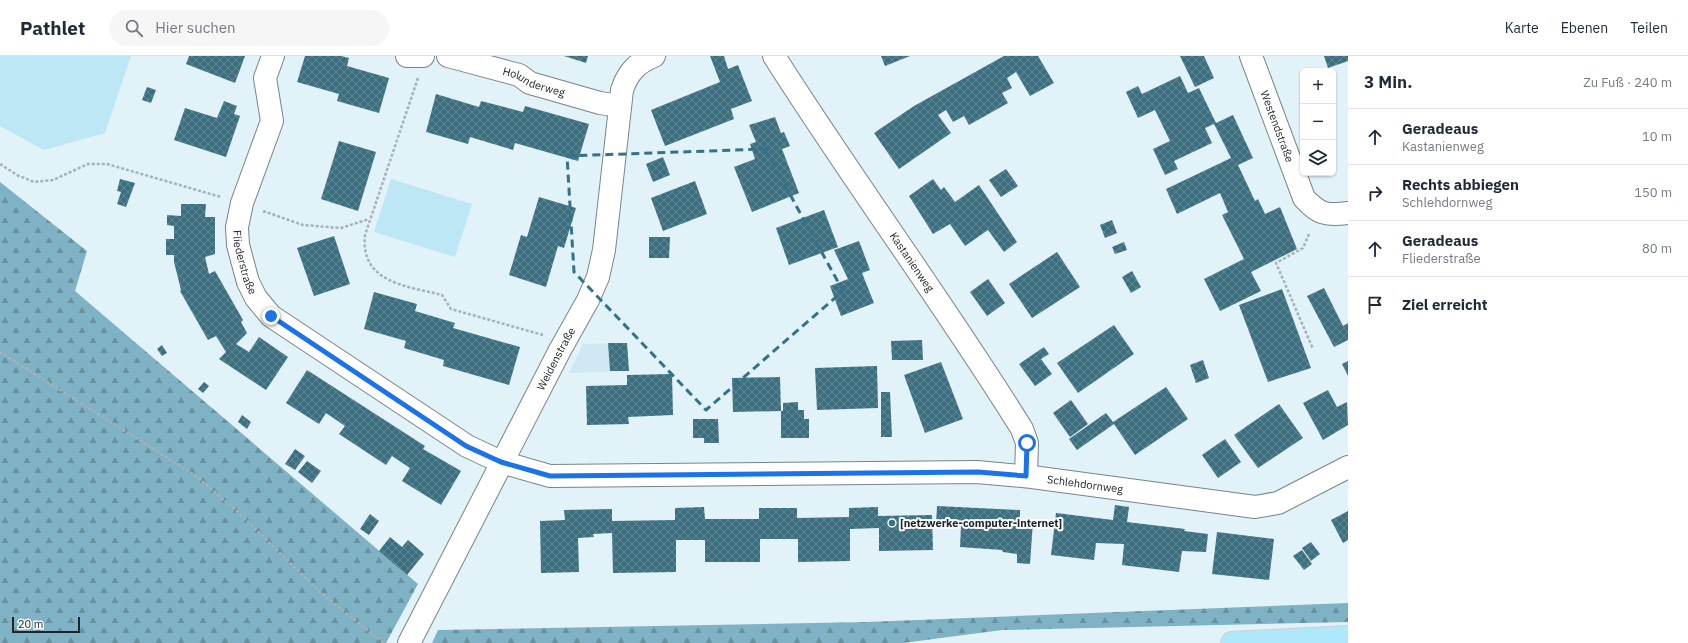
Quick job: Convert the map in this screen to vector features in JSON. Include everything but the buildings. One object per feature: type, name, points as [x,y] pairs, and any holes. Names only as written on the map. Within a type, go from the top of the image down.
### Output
[{"type":"main road","points":[[1232,643],[1348,637]]},
{"type":"street","name":"Fliederstraße","points":[[273,56],[265,78],[272,122],[242,203],[237,227],[238,245],[242,263],[248,282],[256,298],[271,316],[466,446],[501,462]]},
{"type":"street","points":[[407,56],[423,56]]},
{"type":"street","name":"Holunderweg","points":[[448,56],[520,75],[530,83],[600,103],[620,106]]},
{"type":"street","name":"Kastanienweg","points":[[774,56],[818,124],[962,335],[1022,428],[1027,443],[1026,476]]},
{"type":"street","name":"Westendstraße","points":[[1251,56],[1304,198],[1312,207],[1322,212],[1334,215],[1348,213]]},
{"type":"street","name":"Weidenstraße","points":[[409,643],[501,462],[593,288],[604,250],[622,90],[627,76],[644,58]]},
{"type":"street","name":"Schlehdornweg","points":[[501,462],[550,476],[978,472],[1026,476],[1255,507],[1278,503],[1348,467]]},
{"type":"path","points":[[419,78],[369,219],[363,249],[368,262],[381,277],[401,285],[442,295],[452,309],[565,341]]},
{"type":"path","points":[[0,164],[17,175],[34,182],[53,180],[88,164],[107,164],[242,203],[303,225],[341,228],[369,219]]},
{"type":"path","points":[[1309,234],[1303,248],[1276,263],[1313,349]]},
{"type":"path","points":[[0,352],[196,476],[238,512],[321,593],[384,643]]},
{"type":"highlighted area","points":[[765,149],[843,291],[706,410],[574,272],[567,156]]},
{"type":"shaded area","points":[[0,56],[131,56],[105,133],[44,150],[0,126]]},
{"type":"shaded area","points":[[391,179],[472,204],[455,257],[374,232]]},
{"type":"shaded area","points":[[627,343],[629,371],[569,373],[583,344]]},
{"type":"green space","points":[[0,182],[87,251],[75,291],[418,584],[386,643],[0,643]]},
{"type":"green space","points":[[1348,603],[1348,622],[1002,630],[903,643],[432,643],[438,630],[867,622]]},
{"type":"place","name":"[netzwerke-computer-internet]","points":[[892,523]]},
{"type":"route","points":[[271,316],[466,446],[501,462],[550,476],[978,472],[1026,476],[1027,443]]}]
